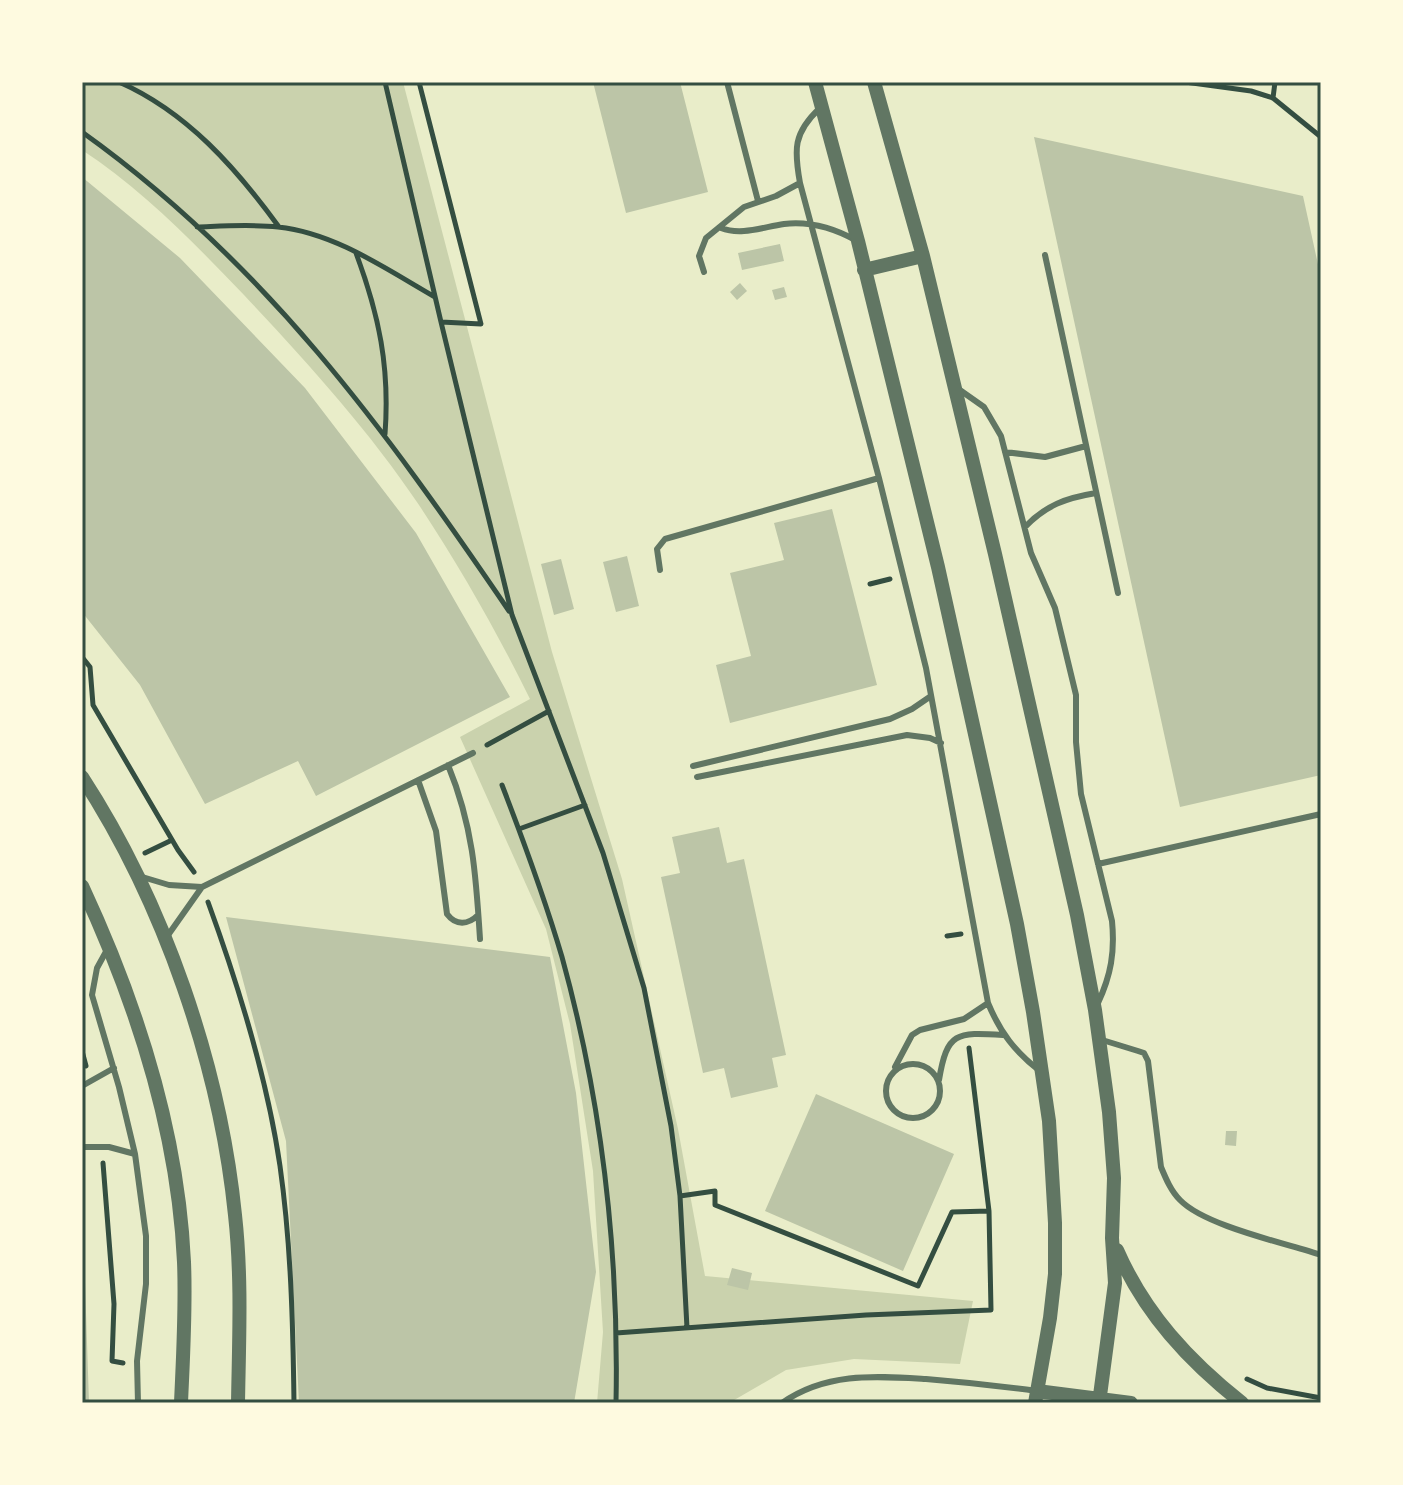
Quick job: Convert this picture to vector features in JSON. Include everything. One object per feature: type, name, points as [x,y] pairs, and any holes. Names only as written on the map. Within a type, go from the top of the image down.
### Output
[{"type":"street","points":[[815,82],[858,241],[938,567],[1017,924],[1042,1073],[1052,1172],[1055,1274],[1036,1397],[1131,1403]]},
{"type":"street","points":[[874,82],[923,256],[1067,869],[1095,1010],[1114,1178],[1112,1238],[1115,1283],[1099,1401]]},
{"type":"street","points":[[864,270],[923,256]]},
{"type":"street","points":[[82,777],[112,828],[165,941],[201,1043],[227,1157],[240,1273],[238,1403]]},
{"type":"street","points":[[82,886],[109,945],[137,1019],[154,1079],[177,1200],[184,1261],[181,1403]]},
{"type":"street","points":[[1112,1238],[1132,1282],[1166,1332],[1190,1360],[1242,1403]]},
{"type":"lane","points":[[727,82],[758,201]]},
{"type":"lane","points":[[822,105],[803,126],[797,139],[794,152],[800,183],[879,478],[931,696],[988,1003],[1003,1035],[1026,1061],[1042,1073]]},
{"type":"lane","points":[[704,272],[699,256],[706,238],[721,228],[735,212],[800,183]]},
{"type":"lane","points":[[721,228],[736,232],[783,224],[811,224],[843,233],[858,241]]},
{"type":"lane","points":[[1045,255],[1118,593]]},
{"type":"lane","points":[[954,387],[984,407],[997,428],[1031,553],[1055,608],[1072,671],[1077,705],[1077,768],[1112,921],[1114,942],[1109,977],[1095,1010]]},
{"type":"lane","points":[[1005,452],[1045,457],[1086,446]]},
{"type":"lane","points":[[660,570],[657,549],[665,539],[879,478]]},
{"type":"lane","points":[[1025,527],[1039,512],[1056,502],[1096,493]]},
{"type":"lane","points":[[693,766],[890,719],[931,696]]},
{"type":"lane","points":[[697,777],[907,735],[941,743]]},
{"type":"lane","points":[[165,941],[202,887],[473,753]]},
{"type":"lane","points":[[448,765],[471,837],[480,939]]},
{"type":"lane","points":[[418,780],[436,831],[447,914],[455,922],[461,923],[478,915]]},
{"type":"lane","points":[[1098,864],[1321,814]]},
{"type":"lane","points":[[135,874],[169,885],[202,887]]},
{"type":"lane","points":[[109,945],[97,968],[92,995],[135,1154],[147,1260],[137,1361],[138,1403]]},
{"type":"lane","points":[[988,1003],[964,1019],[927,1027],[912,1035],[885,1090],[887,1101],[901,1116],[912,1119],[923,1116],[938,1102],[944,1053],[953,1040],[967,1034],[1003,1035]]},
{"type":"lane","points":[[948,1024],[953,1040]]},
{"type":"lane","points":[[1099,1039],[1144,1053],[1148,1061],[1161,1167],[1180,1201],[1213,1220],[1321,1255]]},
{"type":"lane","points":[[893,1070],[913,1063],[924,1065],[939,1080]]},
{"type":"lane","points":[[82,1086],[114,1068]]},
{"type":"lane","points":[[82,1147],[109,1147],[135,1154]]},
{"type":"lane","points":[[782,1403],[800,1392],[831,1381],[873,1376],[978,1383],[1036,1397]]},
{"type":"path","points":[[119,82],[158,103],[212,146],[280,227]]},
{"type":"path","points":[[385,82],[512,615],[585,805],[616,893],[644,988],[671,1126],[680,1196],[687,1328]]},
{"type":"path","points":[[419,82],[481,324],[441,322]]},
{"type":"path","points":[[1185,82],[1251,91],[1273,98],[1321,137]]},
{"type":"path","points":[[1273,98],[1275,82]]},
{"type":"path","points":[[82,132],[139,177],[259,285],[385,434],[512,615]]},
{"type":"path","points":[[196,227],[280,227],[328,240],[356,252],[436,297]]},
{"type":"path","points":[[356,252],[379,322],[385,358],[388,393],[385,434]]},
{"type":"path","points":[[82,657],[90,667],[93,705],[202,887],[237,990],[261,1077],[279,1163],[289,1250],[294,1403]]},
{"type":"path","points":[[473,753],[549,711]]},
{"type":"path","points":[[502,785],[540,886],[562,959],[595,1107],[612,1242],[616,1403]]},
{"type":"path","points":[[519,829],[585,805]]},
{"type":"path","points":[[616,1333],[866,1315],[991,1310],[989,1211],[967,1034]]},
{"type":"path","points":[[109,1147],[110,1161],[102,1164],[112,1259],[112,1361],[124,1363],[123,1374]]},
{"type":"path","points":[[680,1196],[715,1191],[715,1205],[918,1286],[952,1212],[989,1211]]},
{"type":"path","points":[[1240,1376],[1267,1388],[1321,1398]]},
{"type":"green space","points":[[82,82],[403,82],[552,652],[622,879],[678,1129],[705,1276],[973,1301],[960,1364],[854,1359],[786,1370],[729,1403],[597,1403],[603,1332],[593,1171],[570,1024],[546,929],[460,737],[530,699],[491,625],[419,505],[336,396],[187,237],[126,182],[82,150]]},
{"type":"building","points":[[593,82],[680,82],[708,192],[626,213]]},
{"type":"building","points":[[1034,137],[1303,196],[1321,278],[1321,775],[1180,807]]},
{"type":"building","points":[[82,177],[180,258],[305,388],[416,533],[510,697],[316,796],[298,761],[205,804],[140,685],[82,612]]},
{"type":"building","points":[[780,244],[784,261],[742,270],[738,253]]},
{"type":"building","points":[[740,283],[747,291],[737,300],[730,292]]},
{"type":"building","points":[[784,287],[787,297],[775,300],[772,290]]},
{"type":"building","points":[[832,509],[877,685],[730,723],[716,665],[751,656],[730,573],[784,560],[774,523]]},
{"type":"building","points":[[627,556],[639,606],[616,612],[603,562]]},
{"type":"building","points":[[561,559],[574,609],[554,615],[541,564]]},
{"type":"building","points":[[719,827],[727,863],[744,859],[786,1055],[772,1058],[778,1087],[731,1098],[724,1068],[703,1073],[661,877],[680,873],[672,837]]},
{"type":"building","points":[[226,917],[550,957],[576,1093],[596,1272],[574,1403],[299,1403],[286,1141]]},
{"type":"building","points":[[816,1094],[954,1154],[903,1271],[765,1211]]},
{"type":"building","points":[[1226,1131],[1237,1131],[1236,1146],[1225,1145]]},
{"type":"building","points":[[732,1268],[752,1273],[748,1290],[727,1285]]},
{"type":"building","points":[[82,1282],[85,1282],[89,1403],[82,1403]]}]
